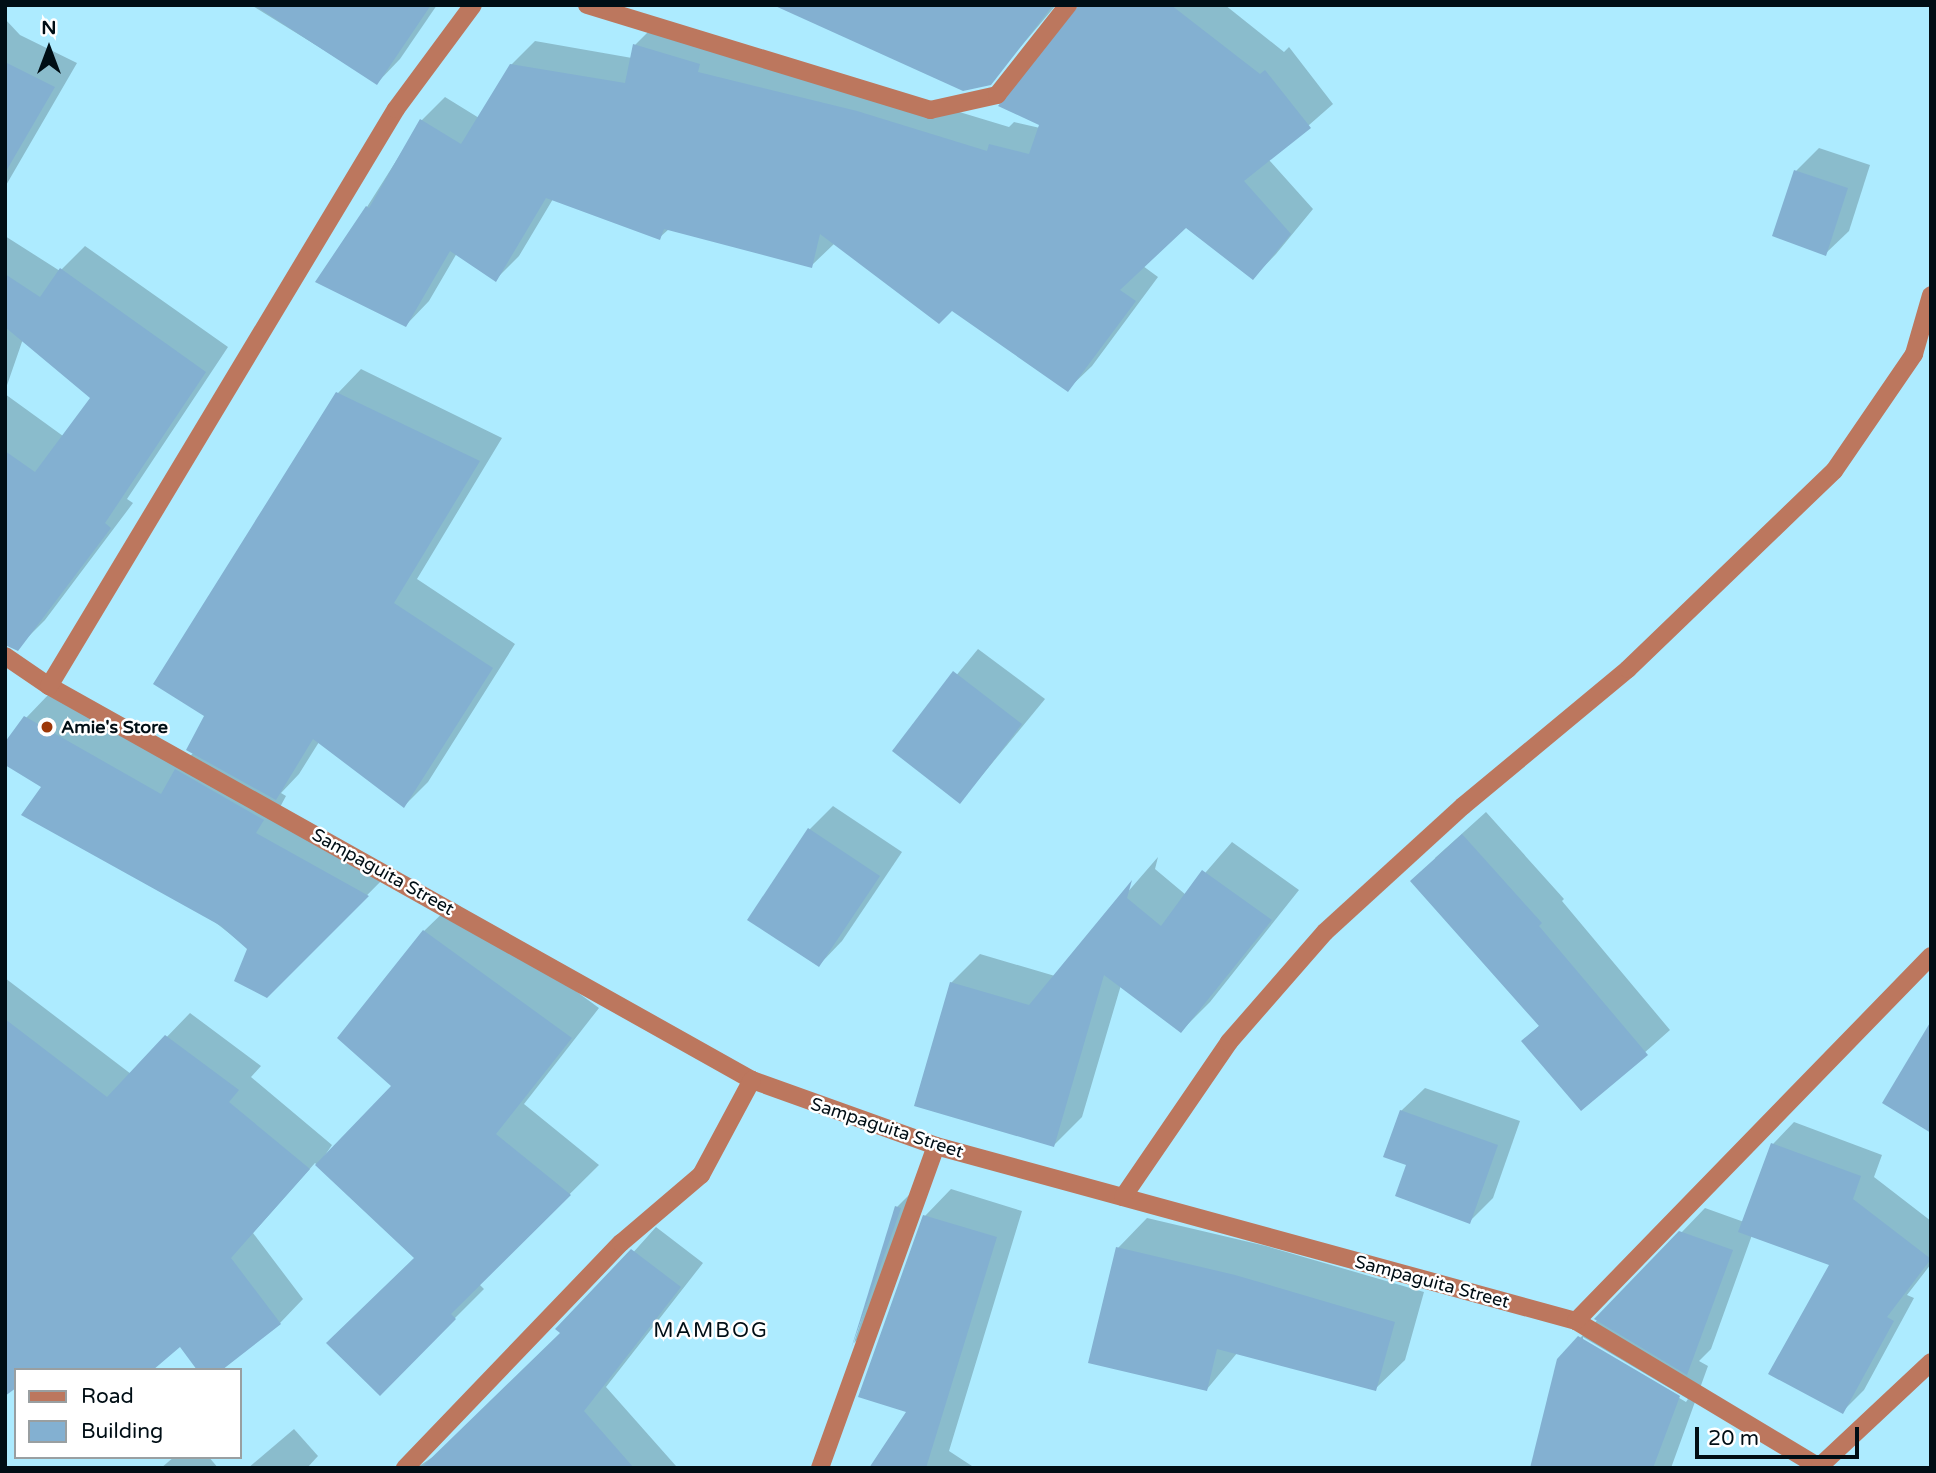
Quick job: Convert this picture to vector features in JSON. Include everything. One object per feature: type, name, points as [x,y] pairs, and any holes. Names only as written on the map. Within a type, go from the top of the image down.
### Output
[{"type":"street","points":[[49,685],[396,109],[473,5]]},
{"type":"street","points":[[587,5],[930,110],[997,95],[1068,5]]},
{"type":"street","points":[[1123,1197],[1229,1042],[1325,932],[1463,806],[1628,669],[1834,471],[1914,354],[1931,295]]},
{"type":"street","name":"Sampaguita Street","points":[[8,665],[49,685],[752,1080],[936,1146],[1576,1321],[1821,1467]]},
{"type":"street","points":[[1576,1321],[1931,956]]},
{"type":"street","points":[[405,1468],[621,1242],[701,1175],[752,1080]]},
{"type":"street","points":[[820,1468],[936,1146]]},
{"type":"street","points":[[1821,1467],[1931,1362]]},
{"type":"building","points":[[254,5],[431,5],[377,85]]},
{"type":"building","points":[[773,5],[1053,5],[991,85],[963,91]]},
{"type":"building","points":[[1079,5],[1171,5],[1260,74],[1265,70],[1311,128],[1244,181],[1291,234],[1253,280],[1186,228],[1120,290],[1136,301],[1068,392],[952,311],[939,324],[820,234],[812,268],[664,229],[660,240],[546,198],[496,282],[450,251],[406,327],[315,282],[366,206],[369,208],[420,119],[461,144],[510,64],[625,83],[633,44],[700,64],[698,72],[857,111],[987,151],[989,144],[1029,154],[1039,125],[998,106]]},
{"type":"building","points":[[5,62],[55,87],[5,173]]},
{"type":"building","points":[[1794,170],[1848,188],[1826,256],[1772,236]]},
{"type":"building","points":[[60,268],[206,372],[105,523],[111,528],[18,651],[5,645],[5,451],[35,472],[90,398],[5,327],[5,274],[40,297]]},
{"type":"building","points":[[336,392],[480,461],[394,603],[493,668],[404,808],[313,739],[276,800],[186,750],[204,716],[153,684]]},
{"type":"building","points":[[953,671],[1022,724],[960,804],[892,751]]},
{"type":"building","points":[[24,716],[161,794],[175,769],[264,820],[256,833],[369,896],[267,998],[234,981],[247,949],[221,926],[21,815],[41,787],[5,765],[5,742]]},
{"type":"building","points":[[808,828],[880,876],[819,967],[747,920]]},
{"type":"building","points":[[1462,834],[1542,923],[1539,926],[1648,1055],[1581,1111],[1521,1041],[1539,1026],[1410,881]]},
{"type":"building","points":[[1202,870],[1272,920],[1181,1033],[1104,975],[1054,1147],[914,1106],[950,982],[1029,1005],[1132,880],[1127,898],[1161,926]]},
{"type":"building","points":[[423,930],[572,1038],[496,1134],[571,1195],[451,1314],[456,1319],[380,1396],[326,1343],[414,1258],[315,1165],[391,1086],[337,1038]]},
{"type":"building","points":[[5,1019],[107,1097],[165,1035],[239,1090],[229,1102],[310,1169],[231,1258],[281,1324],[225,1368],[196,1368],[180,1347],[155,1368],[14,1368],[14,1389],[5,1396]]},
{"type":"building","points":[[1931,1021],[1931,1133],[1882,1103]]},
{"type":"building","points":[[1400,1110],[1498,1145],[1470,1224],[1395,1196],[1406,1165],[1383,1157]]},
{"type":"building","points":[[1771,1143],[1861,1176],[1853,1199],[1931,1259],[1887,1317],[1894,1321],[1843,1414],[1768,1374],[1829,1265],[1738,1232]]},
{"type":"building","points":[[895,1206],[901,1208],[851,1349]]},
{"type":"building","points":[[923,1215],[997,1237],[926,1468],[869,1468],[906,1412],[858,1397]]},
{"type":"building","points":[[1679,1231],[1733,1250],[1687,1375],[1594,1319]]},
{"type":"building","points":[[1116,1247],[1235,1275],[1395,1322],[1376,1391],[1217,1349],[1207,1391],[1088,1363]]},
{"type":"building","points":[[631,1249],[681,1287],[584,1411],[634,1468],[421,1468],[560,1333],[555,1329]]},
{"type":"building","points":[[1578,1336],[1680,1396],[1653,1468],[1530,1468],[1557,1359]]},
{"type":"place","name":"Amie's Store","points":[[47,727]]},
{"type":"district","name":"MAMBOG","points":[[711,1331]]}]
